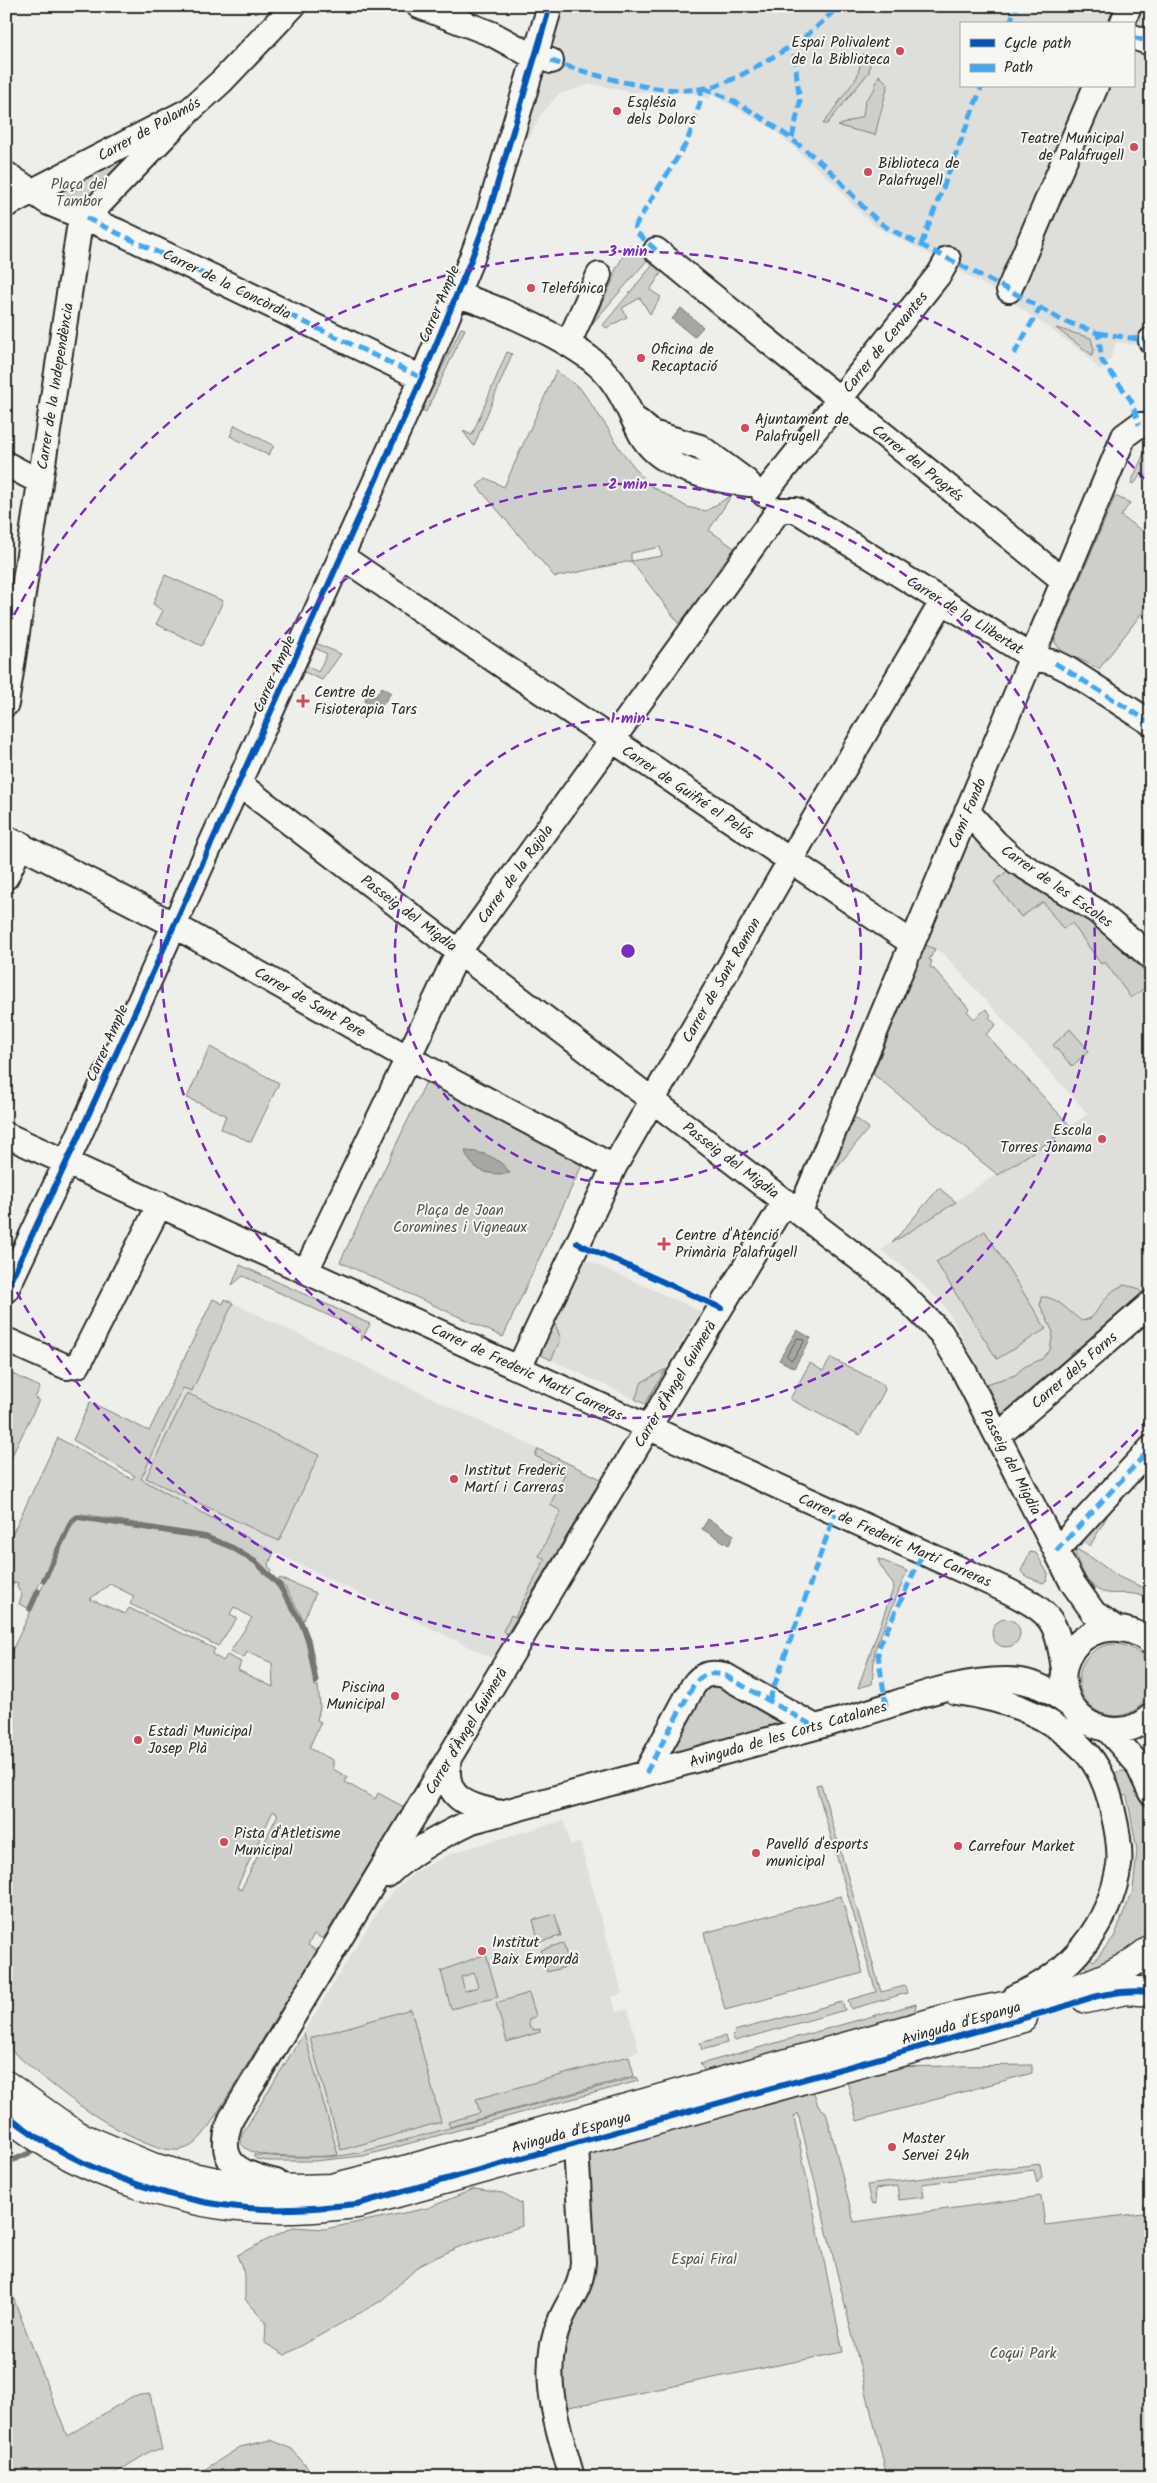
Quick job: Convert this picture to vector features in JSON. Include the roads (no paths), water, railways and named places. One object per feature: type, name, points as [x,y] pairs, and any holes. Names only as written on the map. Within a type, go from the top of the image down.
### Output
[{"type":"main road","name":"Avinguda d'Espanya","points":[[6,2085],[76,2135],[152,2167],[238,2186],[290,2189],[331,2188],[416,2167],[988,2008],[1024,2002],[1086,1985],[1129,1965],[1151,1949]]},
{"type":"main road","name":"Avinguda d'Espanya","points":[[6,2114],[24,2129],[69,2156],[160,2192],[216,2204],[288,2209],[357,2204],[1063,2007],[1098,1995],[1126,1990],[1151,1992]]},
{"type":"street","name":"Carrer de Palamós","points":[[6,205],[190,110],[222,82],[293,6]]},
{"type":"street","points":[[419,6],[492,34],[542,59]]},
{"type":"street","name":"Carrer Ample","points":[[6,1290],[67,1162],[422,378],[489,212],[542,59],[550,6]]},
{"type":"street","points":[[1123,22],[1129,6]]},
{"type":"street","points":[[1134,37],[1151,44]]},
{"type":"street","points":[[1009,290],[1095,88]]},
{"type":"street","name":"Carrer de la Independència","points":[[6,704],[79,229],[86,218],[190,110]]},
{"type":"street","name":"Carrer de la Concòrdia","points":[[6,174],[31,192],[422,378]]},
{"type":"street","name":"Carrer del Progrés","points":[[656,250],[1064,581]]},
{"type":"street","name":"Carrer de Cervantes","points":[[764,496],[940,273],[948,259]]},
{"type":"street","points":[[568,344],[599,275]]},
{"type":"street","points":[[456,295],[501,312],[568,344],[604,371],[635,419],[652,433],[697,447],[764,496]]},
{"type":"street","name":"Carrer de la Llibertat","points":[[635,419],[648,445],[685,469],[764,496],[796,510],[1032,657],[1055,663],[1151,723]]},
{"type":"street","name":"Camí Fondo","points":[[792,1207],[912,943],[1124,436],[1133,428],[1147,424]]},
{"type":"street","points":[[685,469],[702,468],[706,456],[697,447]]},
{"type":"street","points":[[6,464],[40,482]]},
{"type":"street","name":"Carrer de la Rajola","points":[[306,1271],[459,951],[612,741],[764,496]]},
{"type":"street","name":"Carrer de Guifré el Pelós","points":[[341,556],[912,943]]},
{"type":"street","name":"Carrer de Sant Ramon","points":[[519,1368],[614,1167],[942,602]]},
{"type":"street","name":"Passeig del Migdia","points":[[238,783],[891,1283],[941,1333],[963,1369],[1072,1582],[1094,1613],[1138,1633]]},
{"type":"street","name":"Carrer de les Escoles","points":[[967,811],[995,842],[1017,862],[1097,911],[1146,945]]},
{"type":"street","points":[[6,877],[14,841]]},
{"type":"street","name":"Carrer de Sant Pere","points":[[14,841],[174,925],[408,1058],[614,1167]]},
{"type":"street","name":"Carrer de Frederic Martí Carreras","points":[[6,1135],[1030,1602],[1044,1611],[1055,1626],[1064,1669],[1063,1682],[1071,1706]]},
{"type":"street","points":[[6,1340],[67,1367],[78,1365],[160,1204]]},
{"type":"street","name":"Carrer d'Àngel Guimerà","points":[[345,2184],[289,2184],[251,2176],[237,2168],[232,2162],[224,2141],[231,2119],[649,1427],[792,1207]]},
{"type":"street","name":"Carrer dels Forns","points":[[998,1436],[1151,1303]]},
{"type":"street","points":[[1056,1551],[1151,1448]]},
{"type":"street","points":[[1064,1669],[1071,1652],[1083,1639],[1099,1630],[1138,1633]]},
{"type":"street","points":[[646,1773],[692,1686],[702,1675],[710,1673],[724,1675],[815,1727]]},
{"type":"street","name":"Avinguda de les Corts Catalanes","points":[[360,1907],[383,1878],[403,1859],[440,1836],[472,1821],[815,1727],[959,1683],[1007,1680],[1031,1682],[1052,1691],[1100,1728]]},
{"type":"street","name":"Avinguda d'Espanya","points":[[925,1694],[952,1691],[1022,1707],[1049,1722],[1082,1748],[1102,1776],[1110,1796],[1118,1834],[1119,1864],[1104,1913],[1074,1958],[1041,1986],[988,2008]]},
{"type":"street","points":[[1100,1728],[1130,1729],[1151,1716]]},
{"type":"street","points":[[1100,1728],[1138,1763],[1151,1793]]},
{"type":"street","name":"Avinguda d'Espanya","points":[[1100,1728],[1104,1756],[1102,1776]]},
{"type":"street","name":"Avinguda de les Corts Catalanes","points":[[449,1758],[446,1776],[452,1791],[462,1800],[479,1808],[501,1813]]},
{"type":"street","points":[[572,2477],[552,2404],[550,2384],[551,2358],[561,2319],[578,2289],[582,2275],[576,2148],[574,2144]]},
{"type":"water","points":[[681,308],[703,327],[694,337],[672,319]]},
{"type":"water","points":[[382,687],[391,693],[378,711],[364,701],[369,693],[375,697]]},
{"type":"water","points":[[465,1151],[478,1152],[490,1156],[501,1163],[510,1173],[496,1174],[483,1171],[472,1164]]},
{"type":"water","points":[[797,1330],[811,1338],[794,1368],[779,1360]]},
{"type":"water","points":[[708,1519],[734,1535],[729,1545],[702,1529]]},
{"type":"waterway","points":[[44,1580],[71,1522],[77,1517],[206,1537],[231,1547],[256,1562],[279,1585],[301,1622],[308,1640],[316,1682]]},
{"type":"waterway","points":[[30,1609],[38,1591]]},
{"type":"waterway","points":[[6,2163],[41,2148]]},
{"type":"place","name":"Espai Polivalent de la Biblioteca","points":[[900,51]]},
{"type":"place","name":"Església dels Dolors","points":[[617,111]]},
{"type":"place","name":"Teatre Municipal de Palafrugell","points":[[1134,147]]},
{"type":"place","name":"Biblioteca de Palafrugell","points":[[868,172]]},
{"type":"place","name":"Telefónica","points":[[531,288]]},
{"type":"place","name":"Oficina de Recaptació","points":[[641,358]]},
{"type":"place","name":"Ajuntament de Palafrugell","points":[[745,428]]},
{"type":"place","name":"Centre de Fisioterapia Tars","points":[[303,701]]},
{"type":"place","name":"Escola Torres Jonama","points":[[1102,1139]]},
{"type":"place","name":"Centre d'Atenció Primària Palafrugell","points":[[664,1244]]},
{"type":"place","name":"Institut Frederic Martí i Carreras","points":[[454,1479]]},
{"type":"place","name":"Piscina Municipal","points":[[395,1696]]},
{"type":"place","name":"Estadi Municipal Josep Plà","points":[[138,1740]]},
{"type":"place","name":"Pista d'Atletisme Municipal","points":[[224,1842]]},
{"type":"place","name":"Carrefour Market","points":[[958,1846]]},
{"type":"place","name":"Pavelló d'esports municipal","points":[[756,1853]]},
{"type":"place","name":"Institut Baix Empordà","points":[[482,1951]]},
{"type":"place","name":"Master Servei 24h","points":[[892,2147]]},
{"type":"park label","name":"Plaça del Tambor","points":[[79,192]]},
{"type":"park label","name":"Plaça de Joan Coromines i Vigneaux","points":[[460,1218]]},
{"type":"park label","name":"Espai Firal","points":[[704,2259]]},
{"type":"park label","name":"Coqui Park","points":[[1023,2353]]}]
